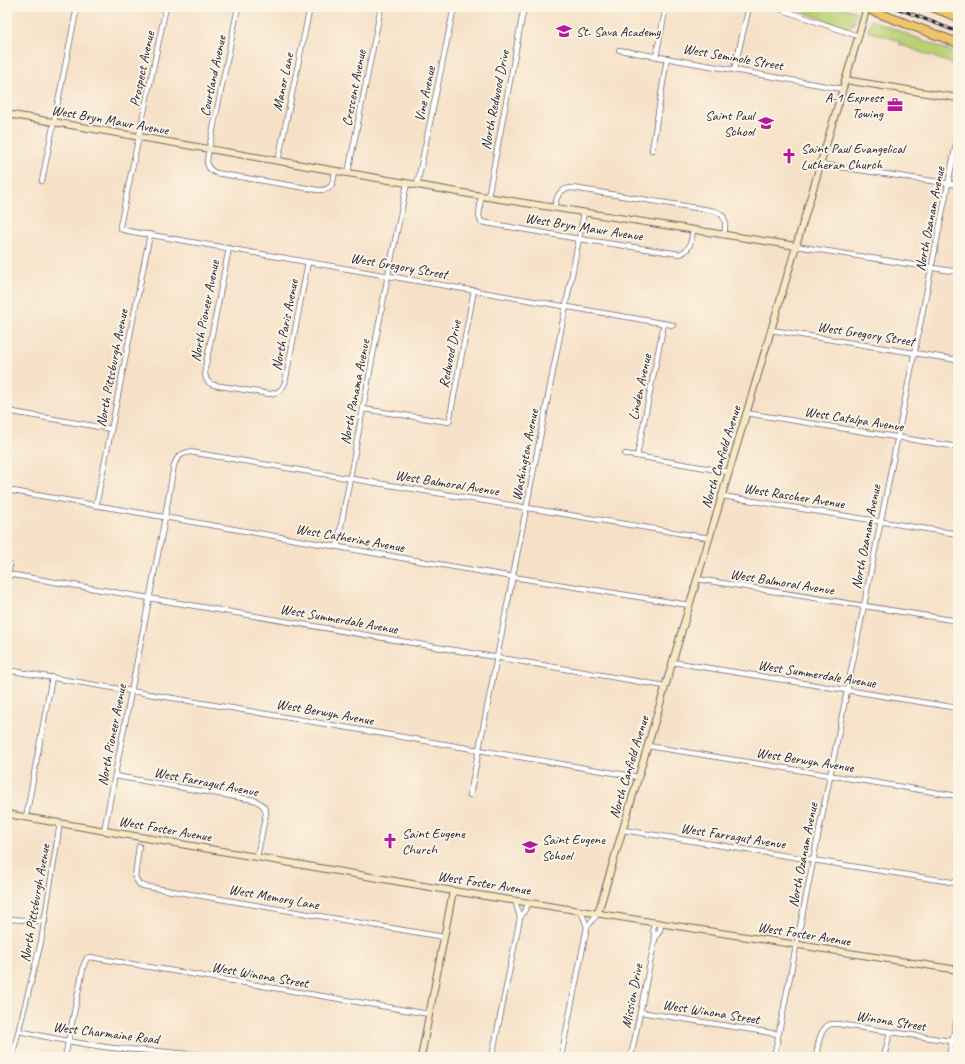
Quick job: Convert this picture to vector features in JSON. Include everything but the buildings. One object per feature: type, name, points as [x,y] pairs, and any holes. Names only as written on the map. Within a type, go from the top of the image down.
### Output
[{"type":"highway","points":[[862,7],[958,43]]},
{"type":"highway","points":[[932,7],[958,17]]},
{"type":"street","points":[[42,181],[77,7]]},
{"type":"street","name":"Prospect Avenue","points":[[121,229],[120,226],[166,7]]},
{"type":"street","name":"Courtland Avenue","points":[[209,149],[238,7]]},
{"type":"street","name":"Manor Lane","points":[[278,161],[310,7]]},
{"type":"street","name":"Crescent Avenue","points":[[348,173],[381,7]]},
{"type":"street","name":"Vine Avenue","points":[[417,185],[454,7]]},
{"type":"street","name":"North Redwood Drive","points":[[484,197],[524,7]]},
{"type":"street","points":[[656,56],[666,7]]},
{"type":"street","points":[[734,70],[749,7]]},
{"type":"street","points":[[774,7],[858,36]]},
{"type":"street","name":"North Canfield Avenue","points":[[598,913],[867,7]]},
{"type":"street","name":"West Seminole Street","points":[[619,50],[843,89]]},
{"type":"street","points":[[652,150],[667,58]]},
{"type":"street","points":[[845,80],[958,98]]},
{"type":"street","name":"West Bryn Mawr Avenue","points":[[7,114],[484,197],[958,272]]},
{"type":"street","name":"North Ozanam Avenue","points":[[774,1057],[958,134]]},
{"type":"street","points":[[209,149],[207,160],[209,168],[216,173],[324,191],[332,185],[336,171]]},
{"type":"street","points":[[820,164],[958,185]]},
{"type":"street","name":"North Panama Avenue","points":[[337,547],[407,183]]},
{"type":"street","name":"West Bryn Mawr Avenue","points":[[554,208],[556,199],[562,190],[573,188],[720,212],[723,216],[725,226],[724,235]]},
{"type":"street","name":"West Bryn Mawr Avenue","points":[[484,197],[478,216],[481,222],[579,239],[680,254],[688,250],[693,230]]},
{"type":"street","name":"Washington Avenue","points":[[470,795],[584,213]]},
{"type":"street","name":"West Gregory Street","points":[[121,229],[673,325]]},
{"type":"street","name":"North Pittsburgh Avenue","points":[[96,506],[150,234]]},
{"type":"street","name":"North Pioneer Avenue","points":[[229,248],[205,369],[206,379],[210,384],[214,385],[270,394],[280,391]]},
{"type":"street","name":"North Paris Avenue","points":[[280,391],[285,383],[308,262]]},
{"type":"street","name":"Redwood Drive","points":[[363,409],[449,422],[474,290]]},
{"type":"street","name":"Linden Avenue","points":[[637,456],[664,323]]},
{"type":"street","name":"West Gregory Street","points":[[771,330],[958,360]]},
{"type":"street","points":[[7,411],[111,429]]},
{"type":"street","name":"West Catalpa Avenue","points":[[746,413],[958,447]]},
{"type":"street","name":"West Balmoral Avenue","points":[[164,518],[174,465],[177,458],[190,452],[709,538]]},
{"type":"street","name":"West Rascher Avenue","points":[[625,454],[729,472]]},
{"type":"street","name":"West Catherine Avenue","points":[[7,490],[513,577],[689,605]]},
{"type":"street","name":"West Rascher Avenue","points":[[722,496],[958,534]]},
{"type":"street","points":[[149,598],[164,518]]},
{"type":"street","points":[[7,582],[9,564]]},
{"type":"street","name":"West Summerdale Avenue","points":[[8,574],[666,686]]},
{"type":"street","name":"West Balmoral Avenue","points":[[697,579],[958,621]]},
{"type":"street","name":"North Pioneer Avenue","points":[[104,831],[149,598]]},
{"type":"street","name":"West Summerdale Avenue","points":[[672,662],[958,708]]},
{"type":"street","name":"West Berwyn Avenue","points":[[7,670],[638,777]]},
{"type":"street","points":[[26,817],[52,677]]},
{"type":"street","name":"West Berwyn Avenue","points":[[648,746],[958,796]]},
{"type":"street","name":"West Farragut Avenue","points":[[115,776],[259,802],[263,805],[266,813],[258,857]]},
{"type":"street","name":"West Foster Avenue","points":[[7,814],[453,891],[958,970]]},
{"type":"street","name":"North Pittsburgh Avenue","points":[[12,1057],[36,964],[45,921],[60,823]]},
{"type":"street","name":"West Farragut Avenue","points":[[623,830],[958,883]]},
{"type":"street","name":"West Memory Lane","points":[[139,846],[135,877],[139,884],[143,886],[444,937]]},
{"type":"street","points":[[421,1057],[453,891]]},
{"type":"street","points":[[515,900],[520,918]]},
{"type":"street","points":[[492,1057],[520,918],[529,903]]},
{"type":"street","points":[[561,1057],[586,927],[581,911]]},
{"type":"street","points":[[586,927],[598,913]]},
{"type":"street","points":[[7,919],[45,921]]},
{"type":"street","name":"Mission Drive","points":[[654,922],[653,929],[655,938]]},
{"type":"street","name":"Mission Drive","points":[[631,1057],[655,938],[662,923]]},
{"type":"street","name":"West Winona Street","points":[[68,1041],[84,964],[87,958],[429,1014]]},
{"type":"street","name":"West Winona Street","points":[[640,1012],[778,1034]]},
{"type":"street","points":[[949,1057],[958,1013]]},
{"type":"street","name":"Winona Street","points":[[816,1057],[820,1036],[826,1027],[831,1024],[952,1041]]},
{"type":"street","name":"West Charmaine Road","points":[[18,1031],[113,1048],[216,1057]]},
{"type":"street","points":[[884,1057],[890,1032]]},
{"type":"street","points":[[65,1057],[68,1041]]},
{"type":"street","points":[[952,1041],[958,1042]]},
{"type":"green space","points":[[791,7],[840,7],[857,12],[853,24],[848,28]]},
{"type":"green space","points":[[871,20],[958,54],[958,66],[899,44],[900,41],[868,31]]},
{"type":"railway","points":[[894,7],[958,32]]},
{"type":"place","name":"St. Sava Academy","points":[[564,31]]},
{"type":"place","name":"A-1 Express Towing","points":[[895,105]]},
{"type":"place","name":"Saint Paul School","points":[[766,123]]},
{"type":"place","name":"Saint Paul Evangelical Lutheran Church","points":[[789,156]]},
{"type":"place","name":"Saint Eugene Church","points":[[390,841]]},
{"type":"place","name":"Saint Eugene School","points":[[530,847]]}]
